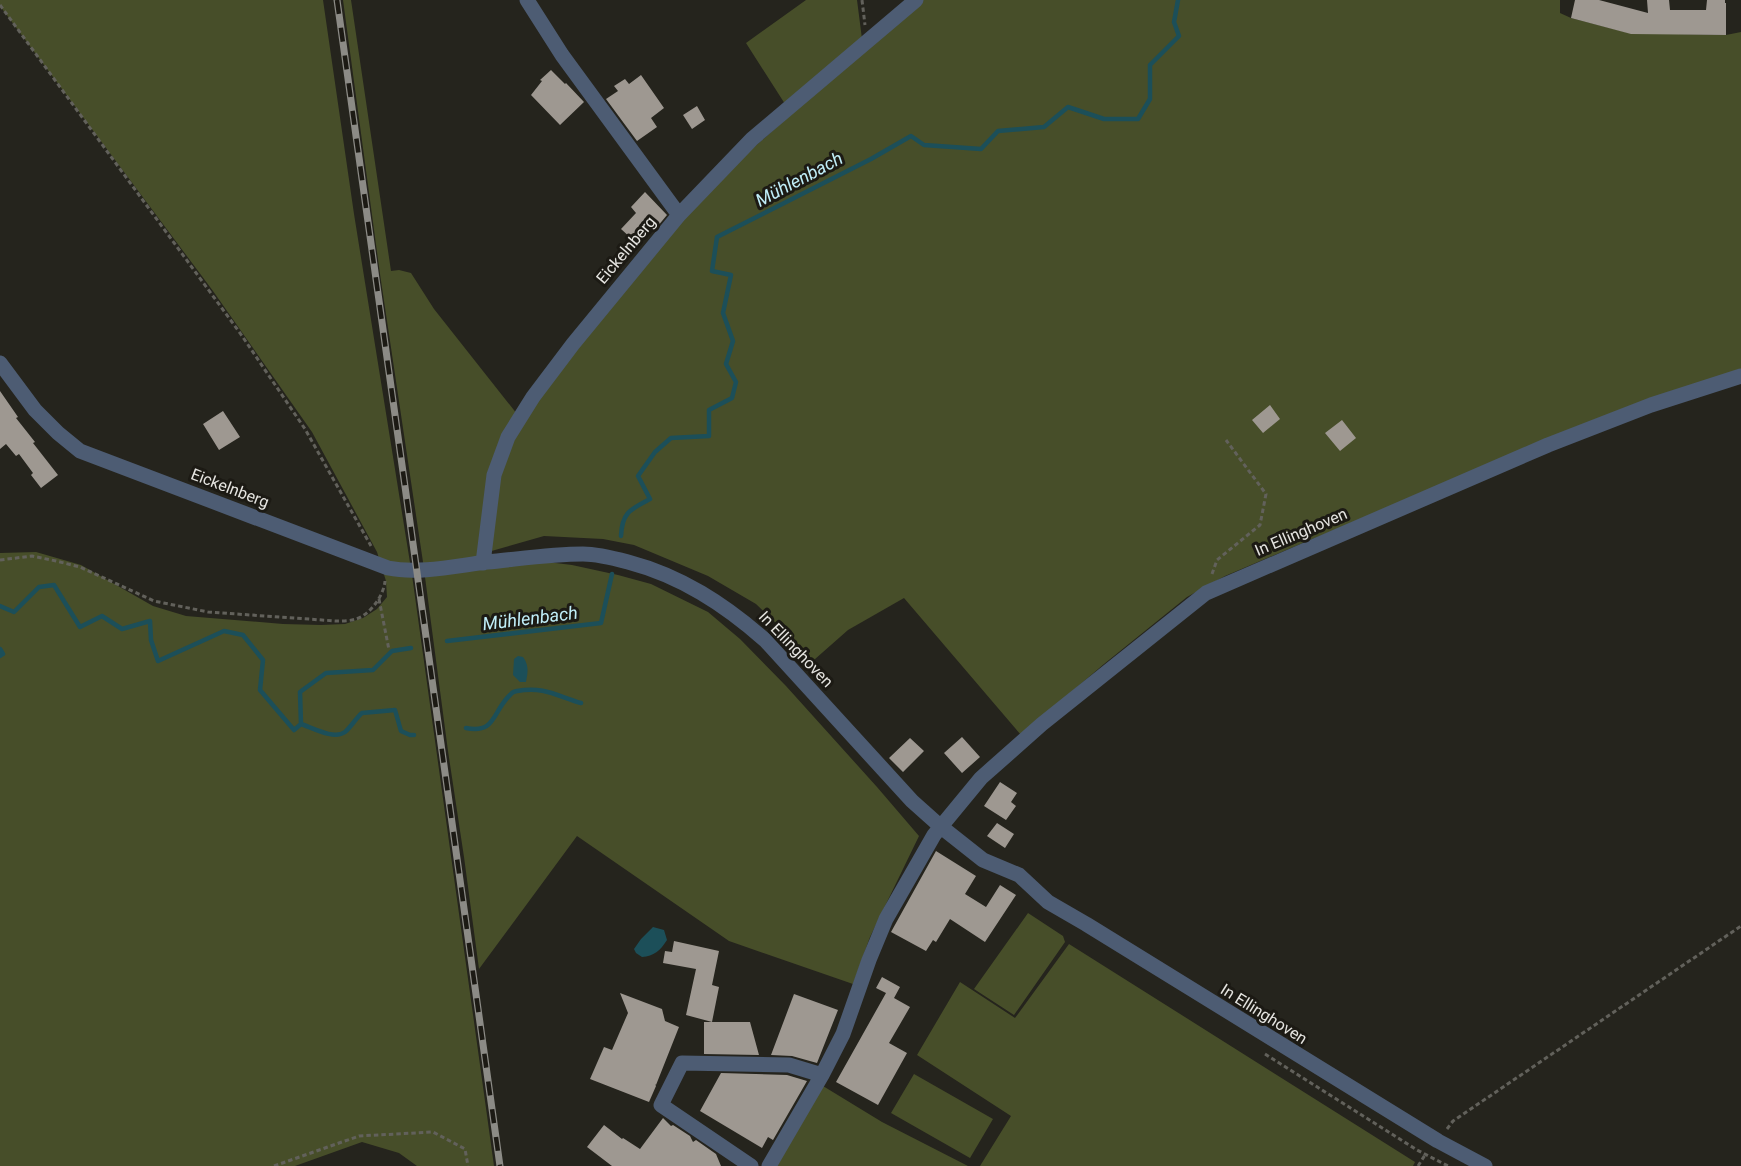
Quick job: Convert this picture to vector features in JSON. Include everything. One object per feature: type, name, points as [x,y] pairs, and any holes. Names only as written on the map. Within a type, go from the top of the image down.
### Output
[{"type":"street","name":"Eickelnberg","points":[[527,0],[562,55],[679,215]]},
{"type":"street","name":"Eickelnberg","points":[[483,563],[494,474],[508,437],[533,397],[573,344],[679,215],[752,139],[916,0]]},
{"type":"street","name":"Eickelnberg","points":[[0,363],[35,410],[80,451],[381,565],[399,570],[410,570],[553,555]]},
{"type":"street","name":"In Ellinghoven","points":[[769,1166],[843,1034],[886,919],[933,835],[981,778],[1041,724],[1206,593],[1548,445],[1651,405],[1741,376]]},
{"type":"street","name":"In Ellinghoven","points":[[553,555],[585,554],[645,566],[688,585],[717,602],[765,640],[912,801],[983,860],[1019,875],[1048,903],[1086,924],[1438,1141],[1485,1166]]},
{"type":"street","points":[[751,1166],[661,1106],[682,1063],[789,1065],[822,1075]]},
{"type":"path","points":[[862,0],[867,40]]},
{"type":"path","points":[[0,5],[240,333],[305,429],[373,549],[381,565],[385,589],[364,616],[355,620],[336,621],[208,612],[154,601],[80,567],[32,556],[0,560]]},
{"type":"path","points":[[1206,593],[1217,560],[1260,525],[1266,494],[1226,440]]},
{"type":"path","points":[[379,599],[389,650]]},
{"type":"path","points":[[1438,1141],[1453,1121],[1741,926]]},
{"type":"path","points":[[274,1166],[359,1136],[433,1132],[465,1149],[468,1166]]},
{"type":"green space","points":[[0,0],[323,0],[354,214],[412,575],[494,1166],[417,1166],[399,1153],[362,1142],[295,1166],[0,1166],[0,553],[36,552],[81,565],[153,606],[186,616],[283,624],[345,624],[363,618],[377,609],[387,597],[386,581],[377,552],[312,432],[213,291],[0,6]]},
{"type":"green space","points":[[343,0],[351,0],[391,271],[411,273],[434,309],[517,414],[659,242],[752,149],[920,0],[1560,0],[1560,13],[1629,33],[1726,35],[1741,32],[1741,370],[1310,540],[1225,576],[1187,597],[1021,735],[904,598],[848,630],[806,667],[779,626],[756,604],[708,576],[634,545],[603,539],[544,536],[481,554],[572,565],[618,575],[651,584],[708,612],[740,639],[786,686],[919,836],[870,937],[853,984],[729,941],[577,836],[479,969]]},
{"type":"green space","points":[[806,0],[857,0],[862,39],[785,104],[746,43]]},
{"type":"green space","points":[[1028,913],[1063,936],[1065,942],[1014,1015],[974,989]]},
{"type":"green space","points":[[1069,944],[1415,1162],[1413,1166],[980,1166],[1011,1116],[917,1055],[960,982],[1015,1018]]},
{"type":"green space","points":[[914,1074],[993,1119],[970,1158],[891,1113]]},
{"type":"green space","points":[[823,1086],[882,1122],[968,1166],[776,1166]]},
{"type":"water","points":[[518,656],[523,657],[526,663],[528,672],[526,682],[520,682],[513,675],[514,659]]},
{"type":"water","points":[[653,927],[664,930],[667,940],[656,952],[642,957],[634,949]]},
{"type":"building","points":[[1575,0],[1599,0],[1648,13],[1647,0],[1669,0],[1670,10],[1706,10],[1707,0],[1725,0],[1726,35],[1631,34],[1571,18]]},
{"type":"building","points":[[551,70],[584,102],[560,125],[531,95],[542,81],[540,80]]},
{"type":"building","points":[[641,75],[664,108],[651,118],[657,127],[637,141],[606,99],[618,91],[614,86],[625,79],[629,84]]},
{"type":"building","points":[[697,106],[705,120],[692,129],[683,115]]},
{"type":"building","points":[[645,192],[667,215],[657,227],[650,221],[632,239],[621,229],[636,213],[631,207]]},
{"type":"building","points":[[0,391],[18,417],[16,418],[35,442],[33,443],[58,475],[41,488],[19,454],[16,456],[6,444],[0,449]]},
{"type":"building","points":[[1270,405],[1280,419],[1263,433],[1252,420]]},
{"type":"building","points":[[223,411],[240,437],[219,450],[203,424]]},
{"type":"building","points":[[1342,420],[1356,438],[1340,451],[1325,433]]},
{"type":"building","points":[[962,737],[980,757],[962,773],[944,753]]},
{"type":"building","points":[[910,738],[924,751],[903,772],[889,758]]},
{"type":"building","points":[[1000,782],[1017,793],[1011,802],[1016,806],[1006,820],[984,806]]},
{"type":"building","points":[[997,823],[1014,834],[1005,848],[987,836]]},
{"type":"building","points":[[936,851],[976,876],[965,894],[986,907],[1000,885],[1016,895],[985,942],[950,919],[936,942],[933,940],[926,951],[891,932]]},
{"type":"building","points":[[674,941],[719,951],[712,985],[719,987],[712,1022],[686,1015],[696,969],[663,963],[665,951],[672,952]]},
{"type":"building","points":[[882,977],[900,987],[894,998],[910,1007],[889,1043],[907,1053],[878,1105],[836,1082],[886,993],[876,988]]},
{"type":"building","points":[[620,993],[662,1009],[665,1021],[679,1027],[649,1102],[590,1079],[604,1047],[612,1050],[628,1013]]},
{"type":"building","points":[[794,994],[838,1010],[817,1063],[792,1056],[771,1055]]},
{"type":"building","points":[[704,1022],[750,1022],[759,1055],[704,1054]]},
{"type":"building","points":[[721,1073],[787,1075],[807,1081],[773,1140],[768,1137],[762,1148],[700,1111]]},
{"type":"building","points":[[663,1118],[671,1126],[673,1125],[690,1136],[693,1142],[696,1140],[716,1154],[721,1166],[612,1166],[587,1147],[604,1125],[640,1149]]},
{"type":"waterway","name":"Mühlenbach","points":[[621,536],[623,522],[629,512],[650,499],[638,476],[655,452],[671,438],[709,436],[709,410],[732,398],[736,382],[726,364],[733,341],[723,313],[731,275],[712,271],[717,237],[871,159],[911,136],[924,145],[981,149],[998,131],[1044,127],[1068,107],[1104,119],[1138,119],[1150,99],[1150,65],[1179,36],[1174,22],[1178,0]]},
{"type":"waterway","name":"Mühlenbach","points":[[447,641],[601,623],[612,574]]},
{"type":"waterway","name":"Mühlenbach","points":[[0,606],[14,612],[39,587],[54,585],[80,627],[102,616],[122,629],[150,621],[151,640],[158,661],[224,631],[243,635],[263,660],[260,690],[294,730],[301,724],[300,692],[326,673],[373,670],[392,651],[411,648]]},
{"type":"waterway","name":"Mühlenbach","points":[[0,649],[3,654],[0,656]]},
{"type":"waterway","points":[[466,728],[476,729],[488,725],[504,702],[517,691],[550,692],[581,703]]},
{"type":"waterway","points":[[301,724],[335,735],[345,732],[362,713],[395,710],[401,731],[414,735]]},
{"type":"railway","points":[[337,0],[500,1166]]}]
